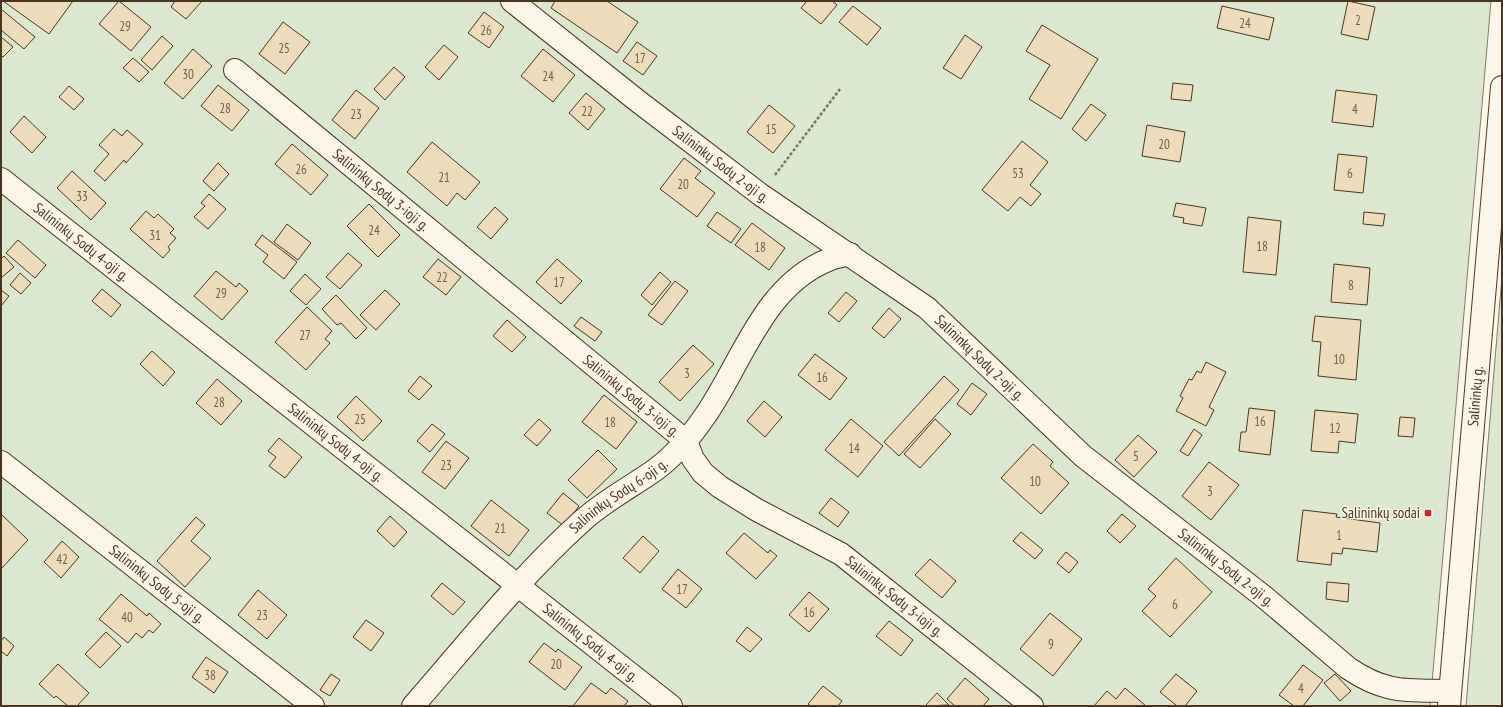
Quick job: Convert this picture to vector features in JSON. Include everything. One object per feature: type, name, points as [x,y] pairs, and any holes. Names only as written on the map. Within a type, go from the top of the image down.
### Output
[{"type":"street","name":"Salininkų Sodų 2-oji g.","points":[[512,1],[638,102],[761,195],[850,254],[927,308],[1083,456],[1263,596],[1348,668],[1363,678],[1398,690],[1450,698]]},
{"type":"street","name":"Salininkų Sodų 3-ioji g.","points":[[235,70],[686,441],[693,460],[703,473],[720,488],[757,510],[841,554],[1032,706]]},
{"type":"street","name":"Salininkų g.","points":[[1450,698],[1502,87]]},
{"type":"street","name":"Salininkų Sodų 4-oji g.","points":[[1,179],[671,706]]},
{"type":"street","name":"Salininkų Sodų 6-oji g.","points":[[413,706],[518,585],[582,521],[617,494],[657,469],[686,441],[705,416],[760,322],[776,300],[793,282],[828,260],[850,254]]},
{"type":"street","name":"Salininkų Sodų 5-oji g.","points":[[1,462],[313,706]]},
{"type":"path","points":[[761,195],[840,89]]},
{"type":"green space","points":[[1,1],[1491,1],[1430,706],[1,706]]},
{"type":"green space","points":[[1502,276],[1502,706],[1466,706]]},
{"type":"building","points":[[3,1],[73,1],[49,34]]},
{"type":"building","points":[[119,1],[151,27],[131,51],[99,24]]},
{"type":"building","points":[[175,1],[202,1],[186,19],[171,7]]},
{"type":"building","points":[[555,1],[607,1],[638,22],[617,53],[551,8]]},
{"type":"building","points":[[807,1],[832,1],[837,5],[821,24],[801,8]]},
{"type":"building","points":[[1348,1],[1375,7],[1368,40],[1341,34]]},
{"type":"building","points":[[853,6],[881,28],[867,45],[839,22]]},
{"type":"building","points":[[1222,6],[1274,18],[1269,40],[1217,28]]},
{"type":"building","points":[[1,9],[35,37],[24,49],[1,30]]},
{"type":"building","points":[[484,12],[504,27],[489,48],[468,33]]},
{"type":"building","points":[[283,22],[310,42],[285,74],[259,54]]},
{"type":"building","points":[[1042,25],[1098,59],[1061,119],[1029,99],[1050,65],[1026,51]]},
{"type":"building","points":[[965,35],[982,47],[961,79],[943,68]]},
{"type":"building","points":[[162,36],[173,46],[152,70],[141,60]]},
{"type":"building","points":[[1,37],[13,47],[3,57],[1,56]]},
{"type":"building","points":[[637,42],[657,56],[643,75],[623,61]]},
{"type":"building","points":[[444,45],[458,57],[439,80],[425,67]]},
{"type":"building","points":[[193,49],[212,66],[183,99],[164,83]]},
{"type":"building","points":[[543,49],[575,75],[553,102],[521,76]]},
{"type":"building","points":[[133,58],[149,72],[139,82],[123,68]]},
{"type":"building","points":[[394,67],[405,77],[385,100],[374,89]]},
{"type":"building","points":[[1173,83],[1193,85],[1191,101],[1171,99]]},
{"type":"building","points":[[218,85],[249,110],[232,131],[201,106]]},
{"type":"building","points":[[69,86],[84,99],[74,110],[59,97]]},
{"type":"building","points":[[356,90],[379,108],[355,139],[332,120]]},
{"type":"building","points":[[1336,90],[1377,95],[1373,127],[1332,122]]},
{"type":"building","points":[[586,93],[605,109],[588,130],[569,113]]},
{"type":"building","points":[[1091,104],[1106,115],[1086,141],[1072,129]]},
{"type":"building","points":[[769,105],[795,126],[773,153],[747,132]]},
{"type":"building","points":[[24,116],[46,137],[32,153],[10,132]]},
{"type":"building","points":[[1147,125],[1185,132],[1180,162],[1142,156]]},
{"type":"building","points":[[114,129],[122,136],[127,130],[143,144],[126,163],[124,160],[105,181],[94,171],[109,154],[99,145]]},
{"type":"building","points":[[1022,141],[1048,162],[1030,185],[1041,194],[1031,206],[1020,197],[1008,211],[982,190]]},
{"type":"building","points":[[432,142],[480,182],[465,200],[457,193],[447,206],[407,172]]},
{"type":"building","points":[[292,144],[328,175],[311,195],[275,164]]},
{"type":"building","points":[[1338,154],[1367,157],[1363,193],[1334,190]]},
{"type":"building","points":[[684,158],[701,171],[695,178],[715,193],[697,217],[660,189]]},
{"type":"building","points":[[218,163],[229,174],[214,191],[203,181]]},
{"type":"building","points":[[72,171],[106,203],[91,220],[57,188]]},
{"type":"building","points":[[209,194],[226,209],[208,229],[194,217],[205,206],[201,203]]},
{"type":"building","points":[[1176,203],[1206,208],[1202,226],[1183,223],[1184,218],[1173,216]]},
{"type":"building","points":[[369,204],[400,235],[378,257],[347,226]]},
{"type":"building","points":[[495,207],[508,219],[491,239],[477,227]]},
{"type":"building","points":[[146,211],[154,218],[158,214],[174,229],[170,233],[176,238],[168,247],[170,250],[163,258],[130,229]]},
{"type":"building","points":[[717,212],[741,229],[731,243],[707,226]]},
{"type":"building","points":[[1364,212],[1385,214],[1383,226],[1363,224]]},
{"type":"building","points":[[1248,217],[1281,221],[1276,275],[1243,272]]},
{"type":"building","points":[[752,223],[785,248],[769,270],[735,245]]},
{"type":"building","points":[[287,224],[311,243],[298,260],[274,242]]},
{"type":"building","points":[[262,235],[297,262],[284,279],[263,262],[268,255],[255,245]]},
{"type":"building","points":[[18,240],[46,265],[35,278],[6,253]]},
{"type":"building","points":[[348,253],[362,265],[340,289],[326,277]]},
{"type":"building","points":[[4,256],[14,267],[1,278],[1,259]]},
{"type":"building","points":[[438,259],[461,277],[446,295],[423,277]]},
{"type":"building","points":[[557,259],[582,281],[561,304],[536,282]]},
{"type":"building","points":[[1334,264],[1370,268],[1367,305],[1331,302]]},
{"type":"building","points":[[216,271],[236,287],[239,283],[248,291],[222,320],[194,296]]},
{"type":"building","points":[[660,272],[671,282],[652,305],[641,295]]},
{"type":"building","points":[[20,273],[31,283],[21,294],[10,285]]},
{"type":"building","points":[[305,274],[321,289],[306,305],[290,291]]},
{"type":"building","points":[[675,281],[688,291],[662,325],[648,315]]},
{"type":"building","points":[[102,289],[121,305],[111,317],[92,301]]},
{"type":"building","points":[[1,290],[9,296],[1,306]]},
{"type":"building","points":[[385,290],[400,304],[376,330],[360,315]]},
{"type":"building","points":[[846,292],[857,301],[839,322],[828,313]]},
{"type":"building","points":[[336,295],[367,328],[356,339],[341,323],[337,325],[322,309]]},
{"type":"building","points":[[307,307],[332,331],[325,339],[330,343],[306,370],[275,342]]},
{"type":"building","points":[[889,308],[901,319],[884,338],[872,328]]},
{"type":"building","points":[[1315,316],[1361,320],[1356,380],[1318,376],[1321,342],[1312,341]]},
{"type":"building","points":[[581,317],[602,332],[595,341],[574,326]]},
{"type":"building","points":[[507,320],[526,337],[512,352],[493,336]]},
{"type":"building","points":[[693,345],[714,364],[680,401],[659,382]]},
{"type":"building","points":[[152,351],[175,372],[163,386],[140,364]]},
{"type":"building","points":[[815,354],[847,378],[830,400],[798,375]]},
{"type":"building","points":[[1206,362],[1226,372],[1209,407],[1214,410],[1206,426],[1176,411],[1183,398],[1180,396],[1189,379],[1192,380],[1197,371],[1201,373]]},
{"type":"building","points":[[420,376],[432,386],[419,400],[408,391]]},
{"type":"building","points":[[944,376],[959,390],[899,456],[884,442]]},
{"type":"building","points":[[217,379],[242,401],[221,425],[196,403]]},
{"type":"building","points":[[972,383],[987,394],[971,415],[957,404]]},
{"type":"building","points":[[604,395],[637,422],[616,449],[582,422]]},
{"type":"building","points":[[356,396],[382,421],[363,441],[337,417]]},
{"type":"building","points":[[764,401],[782,417],[765,437],[747,421]]},
{"type":"building","points":[[1249,408],[1275,411],[1270,455],[1239,451],[1241,432],[1246,432]]},
{"type":"building","points":[[1315,410],[1358,414],[1355,443],[1339,441],[1338,453],[1311,451]]},
{"type":"building","points":[[1400,417],[1415,418],[1413,437],[1398,436]]},
{"type":"building","points":[[539,419],[551,430],[537,446],[524,435]]},
{"type":"building","points":[[851,419],[883,446],[858,477],[825,450]]},
{"type":"building","points":[[935,419],[951,434],[920,468],[904,454]]},
{"type":"building","points":[[432,424],[445,434],[430,452],[417,441]]},
{"type":"building","points":[[1194,429],[1202,435],[1188,456],[1180,451]]},
{"type":"building","points":[[1138,435],[1157,452],[1134,477],[1115,460]]},
{"type":"building","points":[[279,438],[302,457],[285,478],[269,466],[276,457],[268,451]]},
{"type":"building","points":[[446,441],[469,458],[445,489],[422,472]]},
{"type":"building","points":[[1033,444],[1053,462],[1050,466],[1069,483],[1041,514],[1001,478]]},
{"type":"building","points":[[598,450],[617,469],[587,498],[568,480]]},
{"type":"building","points":[[1209,462],[1239,485],[1211,520],[1182,496]]},
{"type":"building","points":[[563,493],[579,506],[564,526],[547,513]]},
{"type":"building","points":[[831,498],[849,512],[838,527],[819,513]]},
{"type":"building","points":[[491,500],[529,530],[509,556],[471,526]]},
{"type":"building","points":[[1303,510],[1337,514],[1336,517],[1380,523],[1377,552],[1343,548],[1342,554],[1332,553],[1331,565],[1297,561]]},
{"type":"building","points":[[1,514],[28,540],[1,569]]},
{"type":"building","points":[[1122,514],[1136,526],[1120,543],[1107,531]]},
{"type":"building","points":[[390,516],[407,532],[394,547],[377,531]]},
{"type":"building","points":[[196,517],[205,525],[191,541],[211,558],[185,587],[157,561]]},
{"type":"building","points":[[1021,532],[1043,550],[1035,559],[1013,541]]},
{"type":"building","points":[[744,533],[768,553],[770,550],[777,556],[756,579],[726,553]]},
{"type":"building","points":[[643,536],[659,551],[640,573],[623,558]]},
{"type":"building","points":[[62,541],[79,557],[61,578],[44,562]]},
{"type":"building","points":[[1066,552],[1078,562],[1069,573],[1057,563]]},
{"type":"building","points":[[1176,558],[1212,592],[1170,637],[1142,611],[1156,596],[1148,589]]},
{"type":"building","points":[[930,559],[956,581],[942,598],[915,575]]},
{"type":"building","points":[[678,569],[702,589],[686,608],[662,589]]},
{"type":"building","points":[[1327,582],[1349,584],[1348,602],[1326,599]]},
{"type":"building","points":[[442,583],[465,602],[453,615],[431,596]]},
{"type":"building","points":[[258,590],[287,615],[267,639],[238,615]]},
{"type":"building","points":[[809,592],[829,609],[809,632],[789,615]]},
{"type":"building","points":[[121,594],[147,616],[149,613],[161,624],[153,633],[149,630],[142,638],[136,633],[128,643],[99,619]]},
{"type":"building","points":[[1050,613],[1082,639],[1053,676],[1020,649]]},
{"type":"building","points":[[366,620],[384,633],[371,651],[353,637]]},
{"type":"building","points":[[889,621],[913,640],[901,656],[876,636]]},
{"type":"building","points":[[747,627],[762,639],[750,652],[736,641]]},
{"type":"building","points":[[106,632],[121,646],[100,668],[85,654]]},
{"type":"building","points":[[4,637],[14,646],[7,656],[1,651],[1,641]]},
{"type":"building","points":[[544,643],[556,652],[558,649],[582,667],[565,690],[529,662]]},
{"type":"building","points":[[206,657],[228,672],[214,693],[192,677]]},
{"type":"building","points":[[58,664],[89,693],[77,706],[68,706],[56,696],[54,698],[39,684]]},
{"type":"building","points":[[1303,665],[1323,680],[1303,706],[1294,706],[1279,695]]},
{"type":"building","points":[[331,674],[340,680],[330,696],[320,690]]},
{"type":"building","points":[[1176,674],[1197,691],[1185,706],[1177,706],[1160,692]]},
{"type":"building","points":[[1335,674],[1351,691],[1340,701],[1324,683]]},
{"type":"building","points":[[965,678],[989,699],[983,706],[955,706],[947,699]]},
{"type":"building","points":[[591,683],[606,694],[611,688],[628,701],[624,706],[573,706]]},
{"type":"building","points":[[823,686],[842,701],[838,706],[811,706],[808,704]]},
{"type":"building","points":[[1125,688],[1146,706],[1094,706],[1107,691],[1116,699]]},
{"type":"building","points":[[937,693],[949,705],[925,706]]},
{"type":"place","name":"Salininkų sodai","points":[[1428,513]]}]
